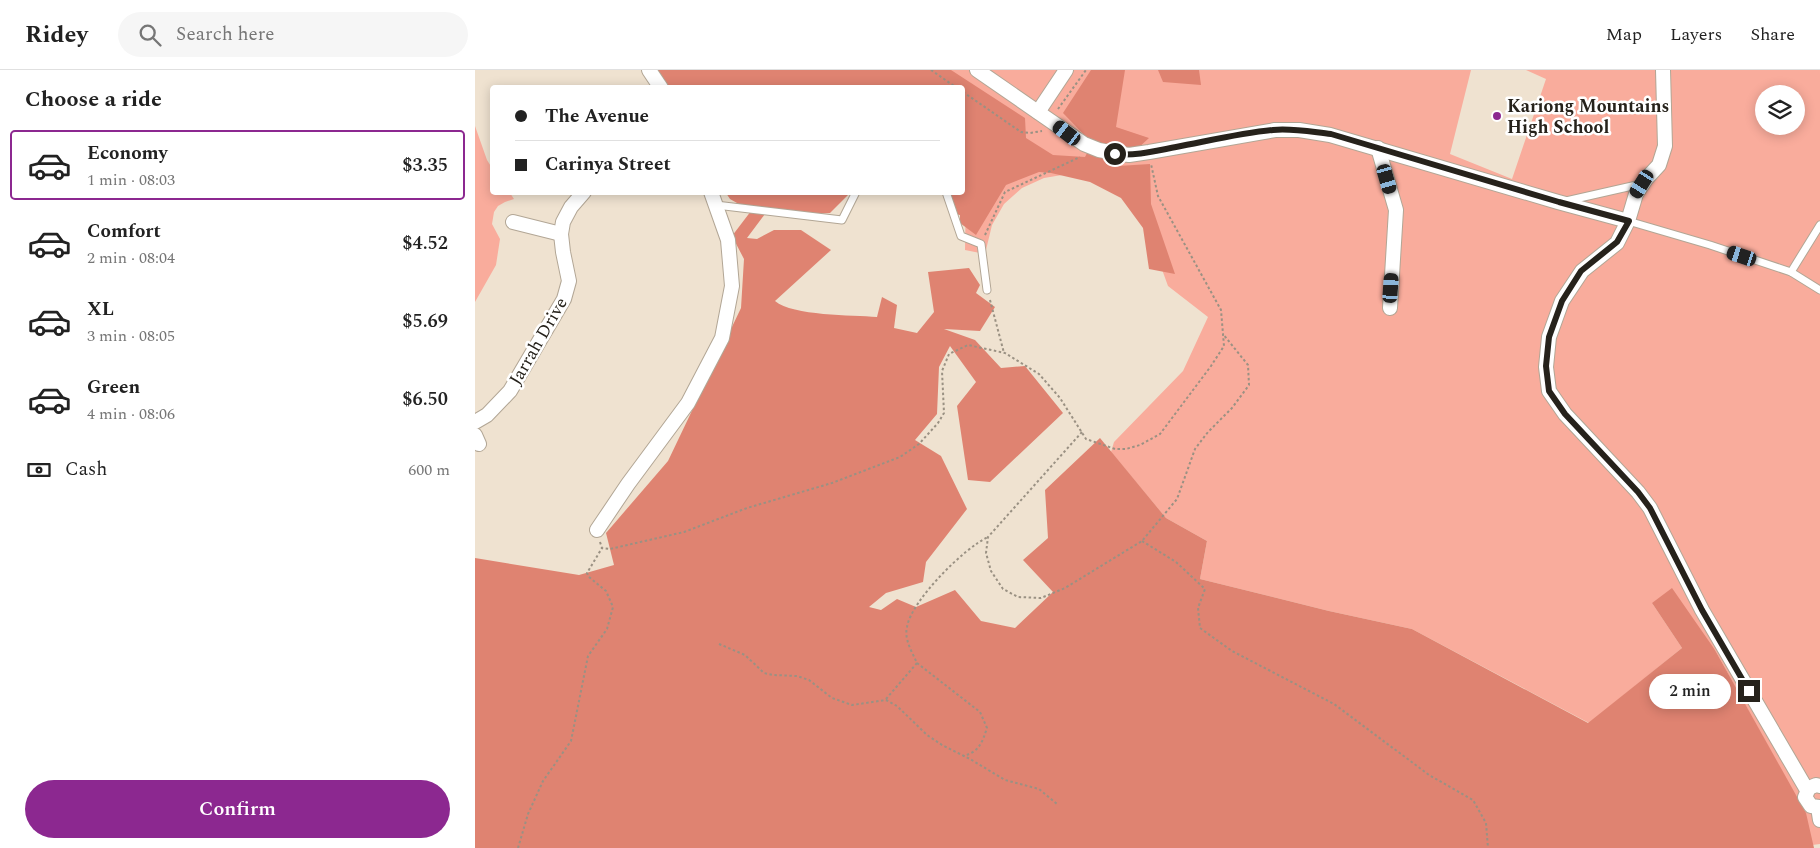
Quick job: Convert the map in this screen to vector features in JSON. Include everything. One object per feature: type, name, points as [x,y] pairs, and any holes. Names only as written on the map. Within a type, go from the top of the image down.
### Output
[{"type":"street","points":[[649,70],[659,85]]},
{"type":"street","points":[[977,70],[1067,133],[1084,144],[1099,150],[1129,155],[1275,130],[1299,130],[1331,134],[1629,221]]},
{"type":"street","points":[[1038,112],[1066,70]]},
{"type":"street","points":[[1663,70],[1665,146],[1659,165],[1642,184],[1636,194],[1629,221],[1617,242],[1581,271],[1562,301],[1549,337],[1546,366],[1549,391],[1565,414],[1638,492],[1650,508],[1702,610],[1813,788],[1805,797],[1808,804],[1819,811]]},
{"type":"street","points":[[1378,148],[1396,210],[1389,308]]},
{"type":"street","name":"Jarrah Drive","points":[[475,422],[487,416],[509,391],[564,299],[569,281],[561,234],[563,222],[571,207],[581,195]]},
{"type":"street","points":[[597,530],[628,484],[688,403],[722,338],[732,286],[728,240],[713,199]]},
{"type":"street","points":[[513,222],[561,234]]},
{"type":"lane","points":[[1559,202],[1642,184]]},
{"type":"lane","points":[[713,199],[842,220],[854,195]]},
{"type":"lane","points":[[947,195],[961,236],[981,244],[987,290]]},
{"type":"lane","points":[[1629,221],[1791,272],[1820,290]]},
{"type":"lane","points":[[1791,272],[1820,225]]},
{"type":"path","points":[[931,70],[953,85]]},
{"type":"path","points":[[981,244],[1005,192],[1057,166],[1099,150]]},
{"type":"path","points":[[602,548],[610,549],[683,532],[747,508],[831,483],[900,457],[919,444],[938,423],[944,413],[942,371],[949,354],[968,345],[1005,353],[1039,374],[1060,398],[1086,439],[1115,449],[1126,449],[1140,445],[1159,434],[1224,346],[1221,310],[1158,196],[1149,152]]},
{"type":"path","points":[[987,290],[1005,353]]},
{"type":"path","points":[[988,537],[986,553],[991,571],[1003,589],[1018,597],[1041,598],[1065,588],[1142,541],[1177,499],[1195,449],[1208,432],[1232,408],[1249,385],[1248,365],[1223,334]]},
{"type":"path","points":[[963,756],[972,754],[982,744],[987,728],[980,712],[917,663],[907,637],[906,629],[910,616],[918,602],[955,561],[976,542],[988,537],[1082,432]]},
{"type":"path","points":[[519,848],[528,814],[543,781],[571,741],[588,656],[607,629],[613,607],[606,591],[589,577],[587,573],[602,548],[597,530]]},
{"type":"path","points":[[1142,541],[1176,562],[1205,588],[1198,608],[1200,628],[1232,650],[1334,704],[1429,774],[1473,800],[1486,823],[1488,848]]},
{"type":"path","points":[[719,644],[745,655],[764,673],[797,676],[809,680],[832,698],[852,705],[886,700],[897,706],[927,735],[1005,780],[1039,789],[1057,804]]},
{"type":"path","points":[[886,700],[917,663]]},
{"type":"shaded area","points":[[651,70],[951,70],[1025,118],[1026,138],[1053,155],[1085,157],[1092,143],[1063,113],[1091,70],[1125,70],[1116,127],[1149,138],[1136,150],[1103,147],[1118,166],[1150,164],[1151,204],[1175,274],[1149,269],[1143,228],[1121,198],[1090,182],[1039,172],[1006,185],[976,235],[960,223],[960,215],[954,214],[949,195],[965,195],[965,85],[660,85]]},
{"type":"shaded area","points":[[672,70],[1471,70],[1450,154],[1512,179],[1546,79],[1526,70],[1820,70],[1820,844],[1812,845],[1805,813],[1715,650],[1652,603],[1682,648],[1589,723],[1412,629],[1329,611],[1200,579],[1207,541],[1166,518],[1111,452],[1114,442],[1183,371],[1208,317],[1168,286],[1143,217],[1113,185],[1068,174],[1044,178],[1022,188],[1004,204],[992,225],[985,254],[965,250],[965,85],[914,85]]},
{"type":"shaded area","points":[[1158,70],[1199,70],[1201,85],[1163,82]]},
{"type":"shaded area","points":[[475,126],[490,165],[490,195],[511,195],[514,199],[498,206],[494,212],[492,224],[500,239],[496,265],[475,302]]},
{"type":"shaded area","points":[[727,195],[848,195],[830,213],[793,215],[768,210],[747,238],[757,239],[774,230],[801,230],[831,250],[775,301],[795,310],[823,314],[877,317],[882,297],[897,305],[894,328],[917,333],[934,312],[928,272],[969,268],[980,285],[976,293],[995,307],[980,331],[944,329],[975,340],[1001,368],[1025,366],[1063,413],[990,482],[968,480],[957,406],[976,382],[950,346],[939,367],[937,414],[915,440],[941,456],[967,509],[926,562],[923,582],[886,593],[869,607],[881,610],[897,599],[916,607],[955,590],[981,621],[1015,628],[1053,592],[1023,560],[1048,538],[1045,490],[1100,438],[1166,518],[1207,541],[1200,579],[1329,611],[1412,629],[1588,723],[1682,648],[1652,603],[1672,588],[1715,650],[1806,813],[1814,848],[475,848],[475,558],[579,575],[614,565],[606,533],[668,461],[741,308],[744,259],[732,236],[751,211],[730,199]]},
{"type":"place","name":"Kariong Mountains High School","points":[[1497,116]]},
{"type":"route","points":[[1115,154],[1129,155],[1275,130],[1299,130],[1331,134],[1629,221],[1617,242],[1581,271],[1562,301],[1549,337],[1546,366],[1549,391],[1565,414],[1638,492],[1650,508],[1702,610],[1749,691]]}]
